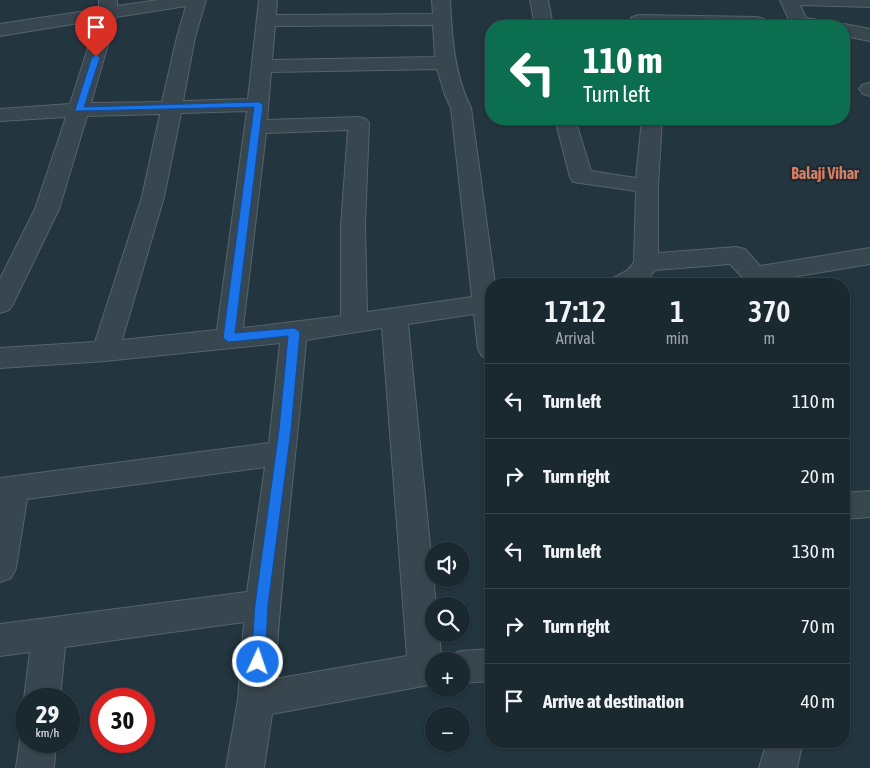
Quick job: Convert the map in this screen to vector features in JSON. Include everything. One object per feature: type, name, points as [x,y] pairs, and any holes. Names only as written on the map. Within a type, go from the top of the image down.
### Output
[{"type":"street","points":[[2,34],[43,16],[108,7],[193,0]]},
{"type":"street","points":[[104,351],[153,197],[186,37],[197,0]]},
{"type":"street","points":[[539,0],[543,20]]},
{"type":"street","points":[[789,0],[798,20]]},
{"type":"street","points":[[802,0],[870,2]]},
{"type":"street","points":[[0,304],[47,209],[79,110],[108,7]]},
{"type":"street","points":[[229,338],[259,105],[267,10],[442,10],[444,63],[453,94],[462,108],[486,278]]},
{"type":"street","points":[[638,18],[666,20]]},
{"type":"street","points":[[850,31],[870,35]]},
{"type":"street","points":[[261,66],[444,63]]},
{"type":"street","points":[[0,115],[79,110],[259,105]]},
{"type":"street","points":[[256,127],[359,123],[353,225],[354,322]]},
{"type":"street","points":[[567,125],[581,177],[647,186]]},
{"type":"street","points":[[652,125],[647,186],[633,278],[736,255],[753,278]]},
{"type":"street","points":[[765,278],[870,256]]},
{"type":"street","points":[[0,358],[104,351],[294,332],[485,304]]},
{"type":"street","points":[[394,316],[427,652]]},
{"type":"street","points":[[245,768],[256,700],[262,605],[282,453],[294,332]]},
{"type":"street","points":[[0,568],[7,489],[282,453]]},
{"type":"street","points":[[0,640],[262,605]]},
{"type":"street","points":[[43,688],[49,634]]},
{"type":"street","points":[[470,666],[485,665]]},
{"type":"street","points":[[256,700],[425,669]]},
{"type":"street","points":[[778,768],[783,748]]},
{"type":"street","points":[[35,768],[37,753]]},
{"type":"district","name":"Balaji Vihar","points":[[825,173]]},
{"type":"route","points":[[96,57],[79,110],[259,105],[250,161],[229,338],[294,332],[285,430],[262,605],[258,662]]}]
